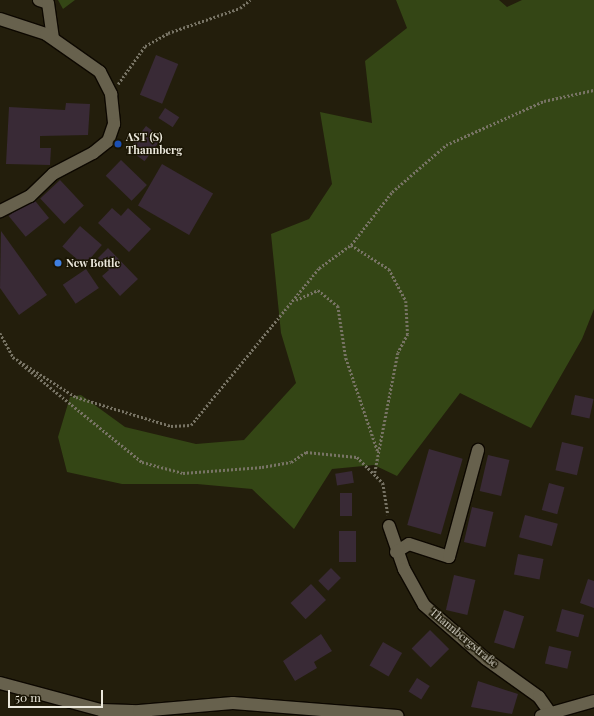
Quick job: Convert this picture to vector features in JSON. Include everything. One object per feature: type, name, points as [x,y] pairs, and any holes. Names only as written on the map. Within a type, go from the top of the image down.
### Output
[{"type":"street","points":[[39,0],[48,3],[53,38]]},
{"type":"street","points":[[0,19],[53,38],[100,72],[111,94],[114,124],[108,140],[93,153],[53,174],[30,196],[0,211]]},
{"type":"street","points":[[396,552],[410,544],[449,557],[478,450]]},
{"type":"street","name":"Thannbergstraße","points":[[389,526],[396,552],[424,605],[486,659],[539,697],[546,714]]},
{"type":"street","points":[[0,683],[100,710],[139,711],[233,703],[397,716]]},
{"type":"street","points":[[546,714],[594,701]]},
{"type":"path","points":[[111,94],[145,46],[168,33],[240,8],[250,0]]},
{"type":"path","points":[[13,357],[76,397],[171,426],[191,425],[295,300],[319,268],[351,245],[392,192],[446,145],[544,101],[594,90]]},
{"type":"path","points":[[351,245],[389,269],[406,301],[408,334],[398,353],[375,474]]},
{"type":"path","points":[[295,300],[318,290],[338,306],[346,358],[378,452]]},
{"type":"path","points":[[0,333],[13,357],[142,462],[183,474],[277,465],[291,462],[306,452],[357,457],[383,483],[389,526]]},
{"type":"green space","points":[[58,0],[75,0],[63,9]]},
{"type":"green space","points":[[396,0],[499,0],[507,7],[522,0],[594,0],[594,309],[582,339],[531,428],[460,393],[397,476],[374,465],[332,469],[294,529],[252,489],[197,484],[122,484],[67,472],[58,437],[70,397],[81,395],[125,427],[196,444],[244,440],[296,383],[281,333],[271,234],[309,219],[332,184],[320,112],[372,123],[365,61],[407,28]]},
{"type":"building","points":[[156,55],[178,64],[162,104],[140,95]]},
{"type":"building","points":[[66,103],[90,104],[88,135],[40,136],[40,148],[51,148],[50,165],[6,164],[9,107],[65,110]]},
{"type":"building","points":[[165,108],[179,117],[173,127],[158,118]]},
{"type":"building","points":[[146,126],[162,138],[145,161],[129,149]]},
{"type":"building","points":[[121,160],[147,185],[132,201],[106,176]]},
{"type":"building","points":[[162,164],[213,194],[189,235],[138,206]]},
{"type":"building","points":[[60,180],[84,206],[64,224],[40,198]]},
{"type":"building","points":[[32,197],[49,218],[26,237],[9,216]]},
{"type":"building","points":[[112,208],[121,216],[128,208],[151,229],[129,252],[98,223]]},
{"type":"building","points":[[80,226],[102,245],[84,265],[62,246]]},
{"type":"building","points":[[1,231],[47,295],[19,315],[0,288]]},
{"type":"building","points":[[108,248],[138,279],[120,296],[102,276],[109,270],[98,258]]},
{"type":"building","points":[[86,269],[99,288],[76,304],[63,285]]},
{"type":"building","points":[[575,395],[594,399],[589,419],[571,415]]},
{"type":"building","points":[[562,442],[583,447],[577,475],[555,470]]},
{"type":"building","points":[[429,449],[463,459],[441,535],[407,525]]},
{"type":"building","points":[[488,455],[509,460],[501,496],[480,491]]},
{"type":"building","points":[[352,471],[354,483],[337,486],[335,474]]},
{"type":"building","points":[[549,483],[564,487],[557,514],[542,510]]},
{"type":"building","points":[[340,493],[352,493],[352,516],[340,516]]},
{"type":"building","points":[[472,507],[493,512],[485,547],[464,542]]},
{"type":"building","points":[[525,515],[558,524],[552,546],[519,537]]},
{"type":"building","points":[[339,531],[356,531],[356,562],[339,562]]},
{"type":"building","points":[[518,554],[544,559],[540,580],[514,575]]},
{"type":"building","points":[[331,568],[341,578],[328,591],[318,581]]},
{"type":"building","points":[[454,575],[475,580],[467,615],[446,610]]},
{"type":"building","points":[[588,579],[594,581],[594,608],[580,603]]},
{"type":"building","points":[[311,584],[326,600],[306,619],[291,603]]},
{"type":"building","points":[[562,609],[584,615],[578,637],[556,631]]},
{"type":"building","points":[[504,610],[524,616],[514,649],[494,643]]},
{"type":"building","points":[[430,630],[449,649],[431,667],[412,648]]},
{"type":"building","points":[[321,634],[332,651],[314,662],[317,668],[295,681],[283,661]]},
{"type":"building","points":[[383,642],[402,653],[389,676],[370,665]]},
{"type":"building","points":[[549,646],[571,651],[567,669],[545,664]]},
{"type":"building","points":[[417,678],[430,686],[421,700],[409,692]]},
{"type":"building","points":[[478,681],[518,694],[512,714],[471,707]]},
{"type":"place","name":"AST (S) Thannberg","points":[[118,144]]},
{"type":"place","name":"New Bottle","points":[[58,263]]}]
